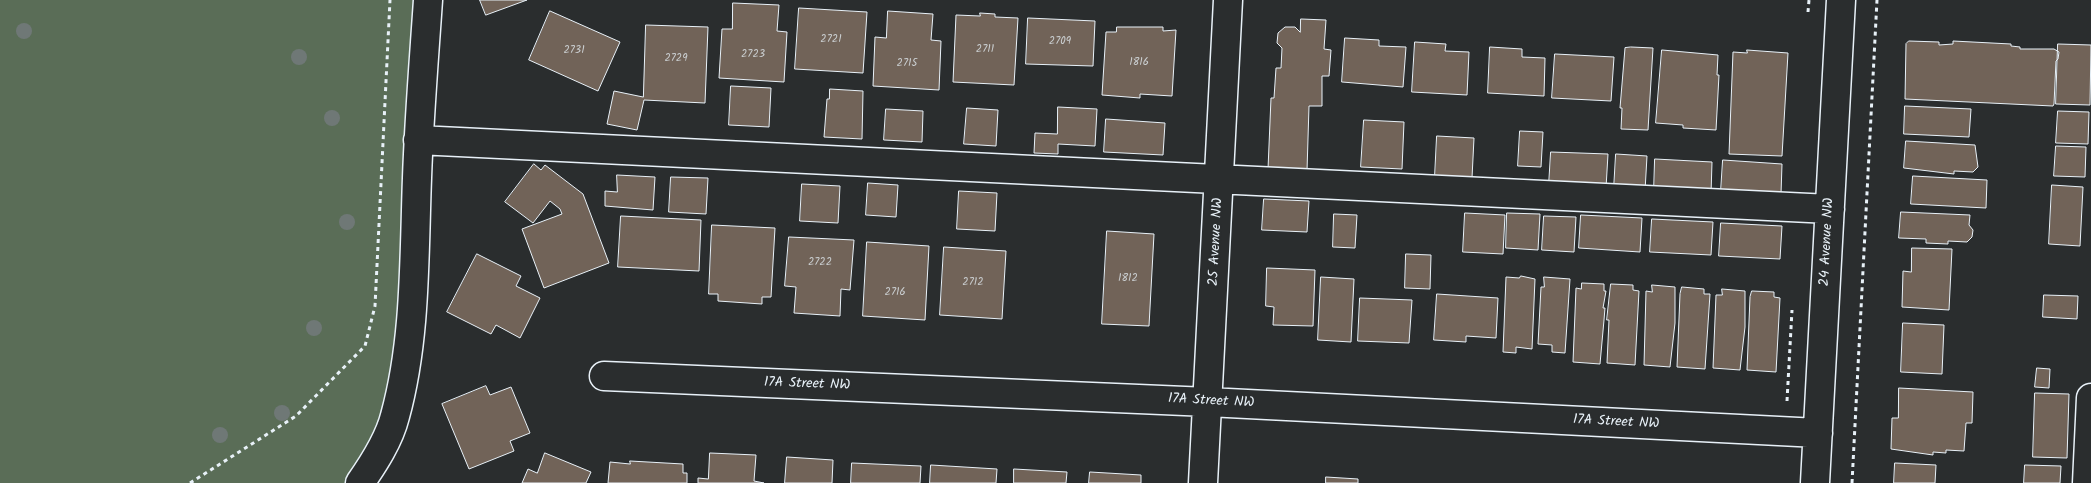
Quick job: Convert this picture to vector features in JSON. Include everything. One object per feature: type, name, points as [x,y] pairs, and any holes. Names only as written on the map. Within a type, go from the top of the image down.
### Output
[{"type":"street","points":[[360,483],[376,461],[395,418],[406,364],[412,294],[418,140],[428,0]]},
{"type":"street","name":"25 Avenue NW","points":[[1203,483],[1228,0]]},
{"type":"street","name":"24 Avenue NW","points":[[1815,483],[1841,0]]},
{"type":"street","points":[[418,140],[1830,209]]},
{"type":"street","name":"17A Street NW","points":[[604,376],[1208,402],[1818,433]]},
{"type":"street","points":[[2087,483],[2091,398]]},
{"type":"path","points":[[190,483],[296,416],[365,346],[375,306],[390,0]]},
{"type":"path","points":[[1852,483],[1877,0]]},
{"type":"green space","points":[[0,0],[429,0],[403,399],[354,483],[0,483]]},
{"type":"building","points":[[480,0],[527,0],[486,15]]},
{"type":"building","points":[[733,3],[779,5],[777,31],[787,32],[784,82],[719,78],[722,29],[732,29]]},
{"type":"building","points":[[799,8],[867,12],[863,73],[795,69]]},
{"type":"building","points":[[550,11],[620,42],[598,91],[529,60]]},
{"type":"building","points":[[888,11],[933,14],[931,40],[941,41],[939,90],[873,86],[875,37],[886,38]]},
{"type":"building","points":[[980,13],[995,14],[995,17],[1018,18],[1014,85],[953,82],[956,15],[980,16]]},
{"type":"building","points":[[1028,18],[1095,21],[1093,66],[1026,64]]},
{"type":"building","points":[[1301,19],[1326,20],[1324,49],[1331,50],[1329,76],[1322,76],[1322,106],[1309,106],[1307,171],[1268,169],[1271,98],[1274,98],[1276,68],[1281,68],[1282,48],[1277,43],[1278,33],[1285,27],[1295,27],[1300,32]]},
{"type":"building","points":[[646,25],[708,27],[705,103],[644,100],[637,130],[607,124],[614,91],[643,97]]},
{"type":"building","points":[[1117,27],[1163,27],[1163,31],[1176,30],[1172,96],[1140,94],[1140,98],[1102,95],[1106,32],[1116,32]]},
{"type":"building","points":[[1345,38],[1379,40],[1379,46],[1406,47],[1403,87],[1342,82]]},
{"type":"building","points":[[1909,41],[1939,42],[1939,45],[1953,44],[1953,41],[2011,44],[2011,46],[2020,47],[2020,49],[2054,49],[2059,52],[2056,61],[2054,104],[2053,106],[1905,99],[1906,44]]},
{"type":"building","points":[[1415,42],[1446,44],[1445,51],[1469,52],[1467,95],[1412,92]]},
{"type":"building","points":[[2058,44],[2091,45],[2090,105],[2056,104]]},
{"type":"building","points":[[1490,47],[1522,49],[1522,57],[1545,58],[1544,96],[1488,93]]},
{"type":"building","points":[[1625,48],[1653,48],[1648,130],[1621,129],[1622,108],[1620,108]]},
{"type":"building","points":[[1662,50],[1718,55],[1717,75],[1719,75],[1716,130],[1683,128],[1683,125],[1656,123]]},
{"type":"building","points":[[1747,50],[1788,53],[1782,156],[1729,154],[1733,52],[1747,53]]},
{"type":"building","points":[[1555,54],[1614,57],[1611,101],[1552,98]]},
{"type":"building","points":[[731,86],[771,88],[769,127],[729,125]]},
{"type":"building","points":[[830,89],[863,91],[862,139],[824,137],[827,99],[829,99]]},
{"type":"building","points":[[1905,106],[1971,109],[1969,137],[1904,134]]},
{"type":"building","points":[[1058,107],[1097,109],[1095,146],[1058,144],[1058,154],[1034,153],[1035,133],[1057,134]]},
{"type":"building","points":[[967,108],[998,110],[996,146],[964,144]]},
{"type":"building","points":[[886,109],[923,111],[922,142],[884,140]]},
{"type":"building","points":[[2058,111],[2089,112],[2088,144],[2056,143]]},
{"type":"building","points":[[1106,119],[1165,123],[1163,155],[1104,152]]},
{"type":"building","points":[[1364,120],[1404,122],[1402,169],[1361,167]]},
{"type":"building","points":[[1520,131],[1543,132],[1541,167],[1518,166]]},
{"type":"building","points":[[1437,136],[1474,138],[1472,178],[1435,176]]},
{"type":"building","points":[[1906,141],[1975,145],[1978,167],[1973,172],[1954,171],[1954,174],[1904,168]]},
{"type":"building","points":[[2056,146],[2086,147],[2085,177],[2054,176]]},
{"type":"building","points":[[1551,152],[1608,154],[1606,188],[1549,185]]},
{"type":"building","points":[[1616,154],[1647,156],[1645,191],[1614,189]]},
{"type":"building","points":[[1655,159],[1712,162],[1711,194],[1654,191]]},
{"type":"building","points":[[1723,160],[1782,164],[1781,194],[1721,191]]},
{"type":"building","points":[[534,164],[541,170],[545,165],[583,194],[609,263],[544,288],[522,229],[562,214],[560,209],[550,201],[533,223],[505,202]]},
{"type":"building","points":[[617,175],[655,177],[653,210],[605,206],[605,191],[617,192]]},
{"type":"building","points":[[1913,176],[1987,180],[1986,208],[1911,204]]},
{"type":"building","points":[[671,177],[708,178],[706,214],[669,212]]},
{"type":"building","points":[[868,183],[898,185],[896,217],[866,215]]},
{"type":"building","points":[[802,184],[840,186],[838,223],[800,221]]},
{"type":"building","points":[[2052,185],[2083,187],[2080,246],[2049,244]]},
{"type":"building","points":[[959,191],[997,193],[995,231],[957,229]]},
{"type":"building","points":[[1264,199],[1309,201],[1307,232],[1262,230]]},
{"type":"building","points":[[1901,212],[1970,215],[1969,225],[1973,230],[1972,237],[1967,242],[1948,241],[1948,244],[1926,243],[1926,239],[1899,238]]},
{"type":"building","points":[[1465,213],[1505,215],[1503,254],[1463,252]]},
{"type":"building","points":[[1507,213],[1540,214],[1538,250],[1506,248]]},
{"type":"building","points":[[1334,214],[1357,215],[1355,248],[1333,247]]},
{"type":"building","points":[[1581,215],[1642,218],[1640,252],[1579,248]]},
{"type":"building","points":[[621,216],[701,220],[699,271],[618,267]]},
{"type":"building","points":[[1544,216],[1576,217],[1574,252],[1542,250]]},
{"type":"building","points":[[1652,219],[1713,222],[1711,255],[1650,252]]},
{"type":"building","points":[[1721,223],[1782,226],[1780,259],[1719,256]]},
{"type":"building","points":[[712,225],[775,228],[771,297],[762,297],[762,304],[718,301],[718,294],[709,294]]},
{"type":"building","points":[[1107,231],[1154,234],[1149,326],[1102,324]]},
{"type":"building","points":[[789,237],[854,240],[850,290],[841,289],[840,316],[794,313],[796,287],[785,286]]},
{"type":"building","points":[[867,242],[929,246],[925,320],[863,316]]},
{"type":"building","points":[[944,247],[1006,251],[1002,319],[940,315]]},
{"type":"building","points":[[1912,248],[1952,249],[1949,310],[1902,307],[1903,271],[1911,272]]},
{"type":"building","points":[[477,254],[521,276],[516,286],[540,298],[520,338],[496,325],[491,334],[447,312]]},
{"type":"building","points":[[1406,254],[1431,255],[1430,289],[1405,288]]},
{"type":"building","points":[[1267,268],[1315,270],[1313,326],[1273,325],[1274,307],[1266,306]]},
{"type":"building","points":[[1521,276],[1535,279],[1532,349],[1516,347],[1516,353],[1503,352],[1506,277],[1519,278]]},
{"type":"building","points":[[1321,277],[1354,279],[1351,342],[1318,340]]},
{"type":"building","points":[[1544,277],[1570,279],[1565,353],[1552,352],[1552,345],[1538,344],[1541,287],[1544,287]]},
{"type":"building","points":[[1582,283],[1604,284],[1604,291],[1606,291],[1603,308],[1605,308],[1600,364],[1573,362],[1576,288],[1581,289]]},
{"type":"building","points":[[1611,284],[1633,285],[1633,290],[1639,291],[1635,365],[1607,363],[1609,320],[1607,320]]},
{"type":"building","points":[[1652,285],[1675,287],[1675,323],[1670,367],[1644,365],[1646,291],[1652,292]]},
{"type":"building","points":[[1682,287],[1704,289],[1704,294],[1710,294],[1705,369],[1677,367],[1680,294]]},
{"type":"building","points":[[1722,289],[1745,291],[1745,327],[1740,370],[1713,368],[1716,295],[1722,295]]},
{"type":"building","points":[[1752,291],[1774,292],[1774,297],[1780,298],[1776,372],[1747,370],[1750,297]]},
{"type":"building","points":[[1437,294],[1498,298],[1496,338],[1466,336],[1466,342],[1434,340]]},
{"type":"building","points":[[2044,295],[2078,296],[2077,319],[2043,317]]},
{"type":"building","points":[[1360,298],[1412,300],[1409,343],[1358,341]]},
{"type":"building","points":[[1903,323],[1944,325],[1942,374],[1901,372]]},
{"type":"building","points":[[2037,368],[2050,369],[2049,388],[2035,387]]},
{"type":"building","points":[[486,386],[490,395],[511,387],[530,433],[510,441],[514,451],[469,469],[442,404]]},
{"type":"building","points":[[1899,388],[1973,392],[1972,423],[1966,423],[1964,451],[1946,450],[1946,453],[1933,452],[1933,455],[1891,449],[1892,418],[1898,418]]},
{"type":"building","points":[[2035,393],[2069,394],[2067,458],[2033,457]]},
{"type":"building","points":[[545,453],[591,472],[586,483],[522,483],[528,469],[537,473]]},
{"type":"building","points":[[710,453],[756,455],[754,481],[764,483],[698,483],[698,478],[708,479]]},
{"type":"building","points":[[787,457],[833,460],[832,483],[785,483]]},
{"type":"building","points":[[630,461],[683,464],[683,473],[687,473],[687,483],[608,483],[610,462],[630,464]]},
{"type":"building","points":[[852,463],[921,466],[920,483],[851,483]]},
{"type":"building","points":[[1895,463],[1936,465],[1935,483],[1894,483]]},
{"type":"building","points":[[931,465],[997,469],[996,483],[930,483]]},
{"type":"building","points":[[2025,465],[2061,466],[2060,483],[2024,483]]},
{"type":"building","points":[[1014,469],[1067,472],[1066,483],[1014,483]]},
{"type":"building","points":[[1090,472],[1141,475],[1141,483],[1089,483]]},
{"type":"building","points":[[1326,477],[1358,479],[1358,483],[1326,483]]}]
